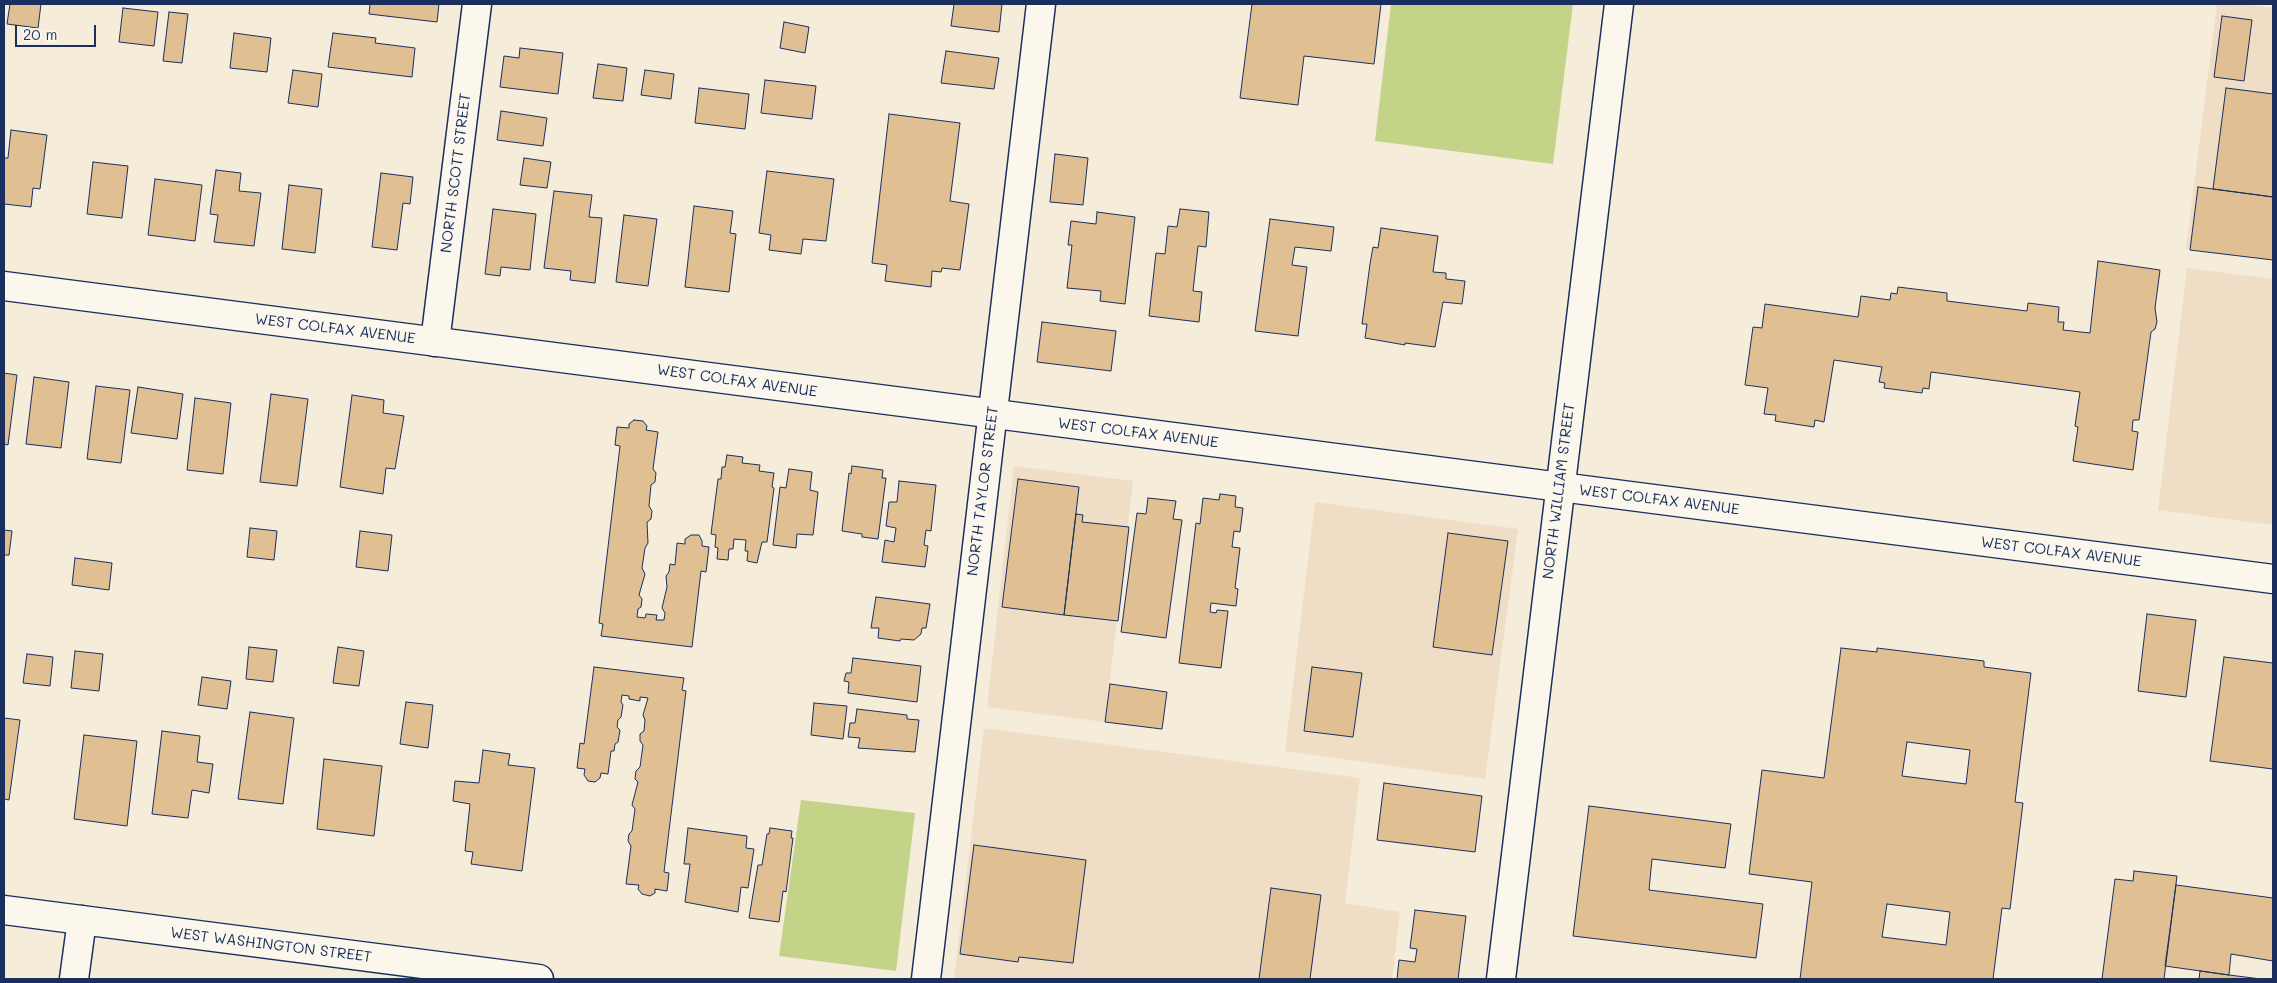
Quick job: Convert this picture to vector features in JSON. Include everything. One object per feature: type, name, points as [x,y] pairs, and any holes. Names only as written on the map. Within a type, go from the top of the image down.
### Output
[{"type":"street","name":"NORTH SCOTT STREET","points":[[435,342],[477,4]]},
{"type":"street","name":"NORTH TAYLOR STREET","points":[[926,979],[1041,4]]},
{"type":"street","name":"NORTH WILLIAM STREET","points":[[1501,979],[1618,4]]},
{"type":"street","name":"WEST COLFAX AVENUE","points":[[4,286],[2273,579]]},
{"type":"street","name":"WEST WASHINGTON STREET","points":[[4,910],[468,975],[539,979]]},
{"type":"street","points":[[74,979],[82,920]]},
{"type":"shaded area","points":[[2217,4],[2239,4],[2273,8],[2273,260],[2186,249]]},
{"type":"shaded area","points":[[2187,268],[2273,279],[2273,525],[2158,510]]},
{"type":"shaded area","points":[[1014,466],[1133,481],[1105,722],[987,707]]},
{"type":"shaded area","points":[[1315,502],[1518,529],[1485,779],[1285,751]]},
{"type":"shaded area","points":[[984,728],[1360,778],[1345,903],[1400,912],[1392,979],[954,979]]},
{"type":"green space","points":[[1391,4],[1573,4],[1553,164],[1375,141]]},
{"type":"green space","points":[[801,800],[915,813],[896,971],[779,956]]},
{"type":"building","points":[[10,4],[41,4],[38,28],[7,24]]},
{"type":"building","points":[[370,4],[439,4],[437,22],[369,14]]},
{"type":"building","points":[[954,4],[1002,4],[999,32],[951,26]]},
{"type":"building","points":[[1252,4],[1381,4],[1374,64],[1304,56],[1298,105],[1240,98]]},
{"type":"building","points":[[123,8],[158,12],[154,46],[119,42]]},
{"type":"building","points":[[169,12],[188,14],[182,63],[163,61]]},
{"type":"building","points":[[2222,16],[2252,20],[2244,81],[2214,77]]},
{"type":"building","points":[[784,22],[809,27],[805,53],[780,48]]},
{"type":"building","points":[[234,33],[271,38],[267,72],[230,68]]},
{"type":"building","points":[[333,33],[376,38],[375,43],[415,48],[412,77],[328,67]]},
{"type":"building","points":[[520,48],[563,53],[558,94],[500,87],[504,56],[519,58]]},
{"type":"building","points":[[946,51],[999,58],[994,89],[941,83]]},
{"type":"building","points":[[598,64],[627,68],[623,101],[593,98]]},
{"type":"building","points":[[293,70],[322,74],[318,107],[288,103]]},
{"type":"building","points":[[645,70],[674,74],[671,99],[641,95]]},
{"type":"building","points":[[765,80],[816,86],[812,119],[761,113]]},
{"type":"building","points":[[699,88],[749,94],[745,129],[695,123]]},
{"type":"building","points":[[2226,88],[2273,94],[2273,197],[2213,189]]},
{"type":"building","points":[[501,111],[547,118],[543,146],[497,140]]},
{"type":"building","points":[[889,114],[960,123],[950,201],[969,204],[960,270],[942,268],[941,272],[932,271],[931,287],[885,281],[887,265],[872,263]]},
{"type":"building","points":[[11,130],[47,135],[40,189],[33,188],[31,207],[4,204],[4,158],[8,158]]},
{"type":"building","points":[[1055,154],[1088,158],[1083,205],[1050,202]]},
{"type":"building","points":[[524,158],[551,162],[547,188],[520,185]]},
{"type":"building","points":[[93,162],[128,166],[122,218],[87,214]]},
{"type":"building","points":[[216,170],[241,173],[239,191],[261,193],[254,246],[214,242],[218,215],[210,214]]},
{"type":"building","points":[[767,171],[834,179],[826,241],[803,239],[801,254],[769,250],[771,235],[759,233]]},
{"type":"building","points":[[381,173],[413,177],[410,204],[403,203],[397,250],[372,247]]},
{"type":"building","points":[[155,179],[202,185],[195,241],[148,235]]},
{"type":"building","points":[[289,185],[322,189],[315,253],[282,249]]},
{"type":"building","points":[[2198,187],[2273,197],[2273,260],[2190,250]]},
{"type":"building","points":[[554,191],[592,195],[589,217],[602,218],[595,283],[570,280],[571,271],[544,268]]},
{"type":"building","points":[[694,206],[733,211],[730,233],[736,234],[729,292],[685,287]]},
{"type":"building","points":[[493,209],[536,214],[530,270],[501,267],[500,276],[485,274]]},
{"type":"building","points":[[1180,209],[1209,212],[1206,247],[1198,246],[1193,291],[1202,292],[1199,322],[1149,316],[1156,253],[1165,254],[1168,226],[1177,227]]},
{"type":"building","points":[[1097,212],[1135,217],[1125,304],[1100,301],[1101,291],[1067,288],[1072,245],[1068,245],[1071,221],[1096,224]]},
{"type":"building","points":[[624,215],[657,219],[648,286],[616,282]]},
{"type":"building","points":[[1270,219],[1334,227],[1331,251],[1295,247],[1292,265],[1307,267],[1298,336],[1255,331]]},
{"type":"building","points":[[1381,228],[1438,236],[1433,272],[1446,273],[1446,279],[1465,281],[1462,304],[1443,302],[1435,347],[1405,343],[1405,345],[1365,338],[1367,324],[1362,324],[1370,264],[1373,247],[1378,248]]},
{"type":"building","points":[[2098,261],[2160,270],[2155,308],[2157,322],[2155,329],[2151,332],[2139,420],[2133,420],[2132,431],[2138,432],[2133,470],[2073,461],[2078,427],[2075,426],[2080,392],[1931,372],[1929,389],[1923,388],[1922,393],[1884,388],[1885,383],[1879,382],[1882,367],[1834,360],[1824,422],[1815,420],[1814,427],[1775,421],[1776,415],[1764,414],[1768,388],[1745,385],[1753,327],[1762,328],[1765,304],[1858,317],[1861,296],[1890,300],[1891,293],[1897,294],[1898,287],[1947,293],[1947,301],[2027,311],[2028,303],[2059,307],[2058,322],[2064,322],[2063,330],[2090,333]]},
{"type":"building","points":[[1042,322],[1116,331],[1111,371],[1037,362]]},
{"type":"building","points":[[4,373],[17,375],[8,445],[4,444]]},
{"type":"building","points":[[34,377],[69,382],[61,448],[26,444]]},
{"type":"building","points":[[96,386],[130,390],[121,463],[87,459]]},
{"type":"building","points":[[138,387],[183,394],[177,439],[131,433]]},
{"type":"building","points":[[271,394],[308,399],[297,486],[260,482]]},
{"type":"building","points":[[352,395],[384,400],[383,413],[404,416],[395,469],[386,468],[383,494],[340,487]]},
{"type":"building","points":[[195,398],[231,403],[223,474],[187,470]]},
{"type":"building","points":[[634,420],[643,421],[647,426],[646,430],[658,432],[653,469],[656,473],[655,482],[651,485],[649,506],[652,511],[651,519],[647,522],[648,543],[645,548],[642,568],[645,574],[639,595],[642,599],[641,607],[638,609],[637,617],[645,618],[646,614],[657,615],[656,620],[664,620],[665,613],[662,608],[667,587],[666,576],[669,572],[670,564],[675,565],[677,543],[685,544],[685,539],[691,535],[699,535],[702,546],[709,547],[706,572],[701,571],[692,647],[601,636],[603,624],[599,623],[620,446],[615,445],[617,427],[629,428],[629,424]]},
{"type":"building","points":[[727,455],[743,457],[742,463],[760,465],[759,471],[774,473],[772,487],[774,488],[767,542],[762,542],[757,563],[747,561],[748,551],[745,551],[746,540],[734,539],[733,549],[729,549],[728,560],[717,559],[716,535],[711,534],[718,479],[721,479],[722,467],[725,467]]},
{"type":"building","points":[[852,466],[883,470],[882,478],[886,478],[878,539],[862,537],[862,534],[842,531],[849,473],[851,474]]},
{"type":"building","points":[[789,469],[812,472],[810,490],[818,492],[813,535],[797,534],[796,548],[773,545],[780,487],[786,488]]},
{"type":"building","points":[[1018,479],[1079,487],[1064,615],[1002,607]]},
{"type":"building","points":[[899,481],[936,485],[931,531],[926,530],[924,545],[928,546],[925,567],[882,562],[885,540],[894,542],[896,528],[886,526],[889,502],[897,502]]},
{"type":"building","points":[[1220,494],[1236,496],[1235,507],[1243,508],[1240,532],[1234,531],[1232,547],[1240,548],[1235,588],[1238,589],[1236,606],[1211,603],[1210,612],[1216,613],[1217,610],[1228,611],[1221,668],[1179,663],[1196,523],[1200,524],[1203,498],[1219,500]]},
{"type":"building","points":[[1148,498],[1176,501],[1173,519],[1182,520],[1166,638],[1121,632],[1137,513],[1146,514]]},
{"type":"building","points":[[1076,514],[1083,515],[1082,522],[1129,527],[1118,621],[1064,615]]},
{"type":"building","points":[[250,528],[277,531],[274,560],[247,557]]},
{"type":"building","points":[[4,530],[12,531],[9,555],[4,555]]},
{"type":"building","points":[[360,531],[392,535],[388,571],[356,567]]},
{"type":"building","points":[[1448,533],[1508,541],[1492,655],[1433,647]]},
{"type":"building","points":[[75,558],[112,563],[109,590],[72,585]]},
{"type":"building","points":[[876,597],[930,604],[926,628],[922,628],[921,634],[914,640],[901,639],[900,641],[878,638],[879,628],[871,628]]},
{"type":"building","points":[[2147,614],[2196,620],[2186,697],[2138,691]]},
{"type":"building","points":[[249,647],[277,650],[273,682],[246,679]]},
{"type":"building","points":[[338,647],[364,651],[359,686],[333,683]]},
{"type":"building","points":[[1841,648],[1877,652],[1877,648],[1984,661],[1984,667],[2031,673],[2015,802],[2023,803],[2010,909],[2002,908],[1993,979],[1800,979],[1812,882],[1749,874],[1762,770],[1824,778]],"holes":[[[1907,742],[1970,750],[1966,784],[1902,776]],[[1887,904],[1950,912],[1946,945],[1882,937]]]},
{"type":"building","points":[[75,651],[103,654],[99,691],[71,688]]},
{"type":"building","points":[[27,654],[53,657],[50,686],[23,683]]},
{"type":"building","points":[[2224,657],[2273,663],[2273,769],[2210,761]]},
{"type":"building","points":[[853,658],[921,666],[917,702],[848,693],[849,682],[844,681],[846,673],[851,673]]},
{"type":"building","points":[[594,667],[684,678],[682,690],[686,691],[664,872],[669,873],[667,891],[655,889],[655,893],[650,896],[642,894],[638,889],[639,885],[626,884],[631,846],[628,841],[629,834],[632,831],[635,809],[632,805],[638,782],[635,779],[636,771],[640,767],[643,745],[640,741],[640,734],[644,731],[645,720],[643,715],[648,698],[640,697],[640,701],[629,699],[629,696],[622,695],[621,702],[623,705],[617,727],[620,730],[618,742],[615,744],[614,751],[611,751],[608,774],[601,773],[600,778],[595,782],[588,781],[584,775],[585,769],[577,768],[580,743],[584,744]]},
{"type":"building","points":[[1312,667],[1362,673],[1353,737],[1304,731]]},
{"type":"building","points":[[202,677],[231,681],[227,709],[198,705]]},
{"type":"building","points":[[1110,684],[1167,692],[1162,729],[1105,722]]},
{"type":"building","points":[[406,702],[433,705],[428,748],[400,744]]},
{"type":"building","points":[[814,703],[847,706],[843,739],[811,735]]},
{"type":"building","points":[[857,709],[907,715],[907,719],[919,720],[915,752],[858,748],[860,738],[848,737],[850,723],[855,723]]},
{"type":"building","points":[[250,712],[294,718],[283,804],[238,799]]},
{"type":"building","points":[[4,718],[20,720],[9,800],[4,799]]},
{"type":"building","points":[[162,731],[200,736],[197,762],[213,764],[209,793],[192,790],[188,818],[152,814]]},
{"type":"building","points":[[84,735],[137,741],[127,826],[74,819]]},
{"type":"building","points":[[483,750],[510,754],[508,765],[535,768],[522,871],[471,864],[473,852],[465,851],[470,804],[453,801],[455,781],[479,783]]},
{"type":"building","points":[[324,759],[382,766],[374,836],[317,829]]},
{"type":"building","points":[[1384,783],[1482,796],[1475,852],[1377,840]]},
{"type":"building","points":[[1589,806],[1731,824],[1725,868],[1652,859],[1649,890],[1763,904],[1756,958],[1573,936]]},
{"type":"building","points":[[688,828],[747,836],[746,848],[754,849],[748,888],[741,887],[738,912],[685,902],[690,864],[684,864]]},
{"type":"building","points":[[770,828],[792,831],[791,838],[793,838],[786,892],[783,891],[779,922],[749,918],[758,865],[762,865],[767,834],[769,834]]},
{"type":"building","points":[[974,845],[1086,860],[1073,963],[1019,957],[1018,962],[960,954]]},
{"type":"building","points":[[2134,871],[2177,876],[2164,979],[2102,979],[2115,879],[2133,881]]},
{"type":"building","points":[[2176,885],[2273,898],[2273,961],[2231,954],[2229,975],[2165,966]]},
{"type":"building","points":[[1271,888],[1321,895],[1310,979],[1259,979]]},
{"type":"building","points":[[1415,910],[1466,916],[1458,979],[1397,979],[1399,960],[1415,962],[1417,949],[1410,948]]},
{"type":"building","points":[[2200,971],[2229,975],[2261,979],[2199,979]]}]
